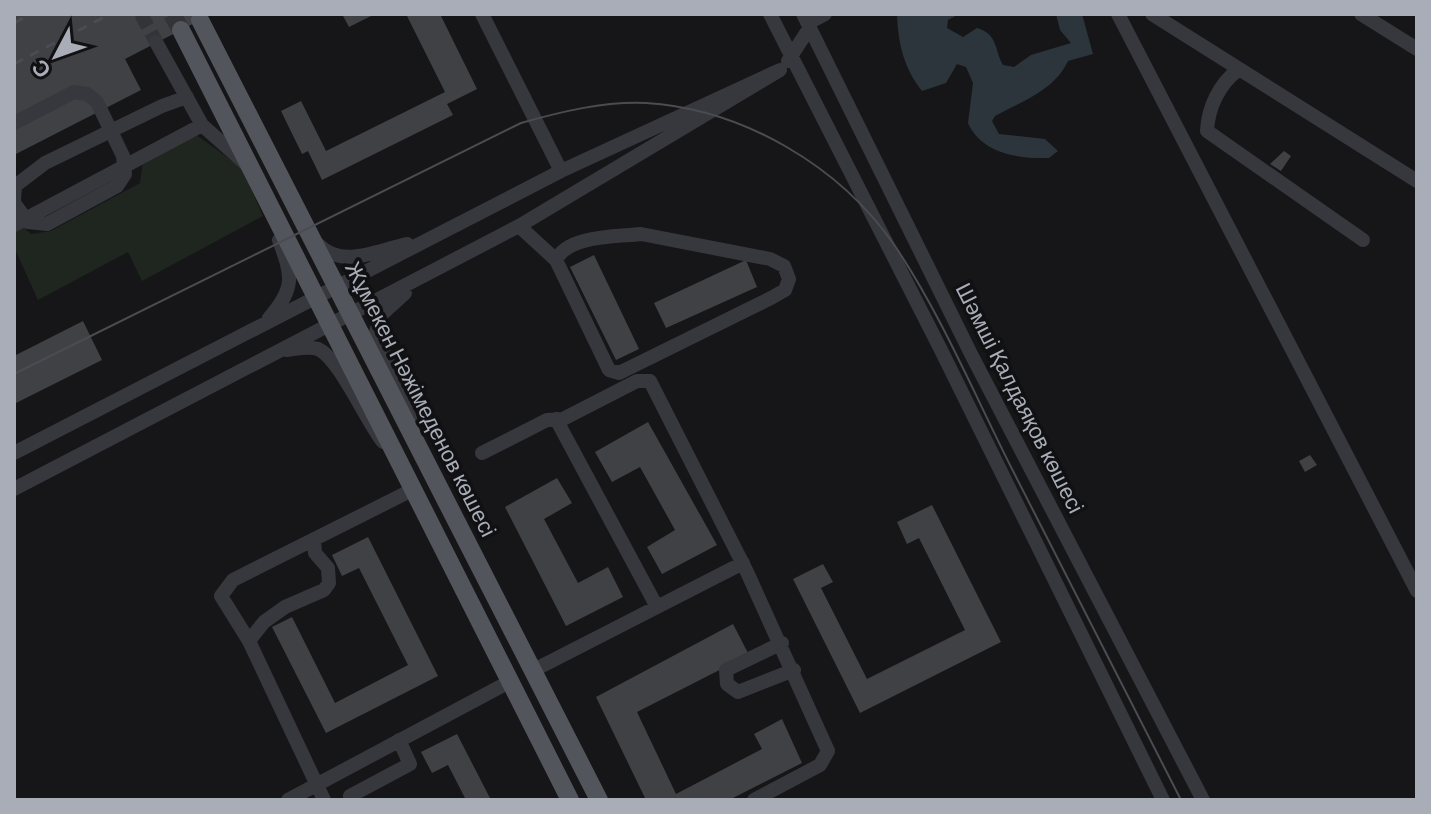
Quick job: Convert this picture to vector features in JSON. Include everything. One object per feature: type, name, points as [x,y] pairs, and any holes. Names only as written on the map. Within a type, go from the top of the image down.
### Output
[{"type":"main road","name":"Жұмекен Нәжімеденов көшесі","points":[[200,20],[599,800]]},
{"type":"main road","points":[[181,30],[570,800]]},
{"type":"main road","points":[[509,682],[532,671]]},
{"type":"street","points":[[482,14],[561,171]]},
{"type":"street","points":[[770,14],[1163,800]]},
{"type":"street","points":[[14,489],[519,226],[780,70],[792,56],[807,21],[825,14]]},
{"type":"street","points":[[1118,14],[1417,591]]},
{"type":"street","points":[[1152,14],[1417,181]]},
{"type":"street","points":[[1361,14],[1417,49]]},
{"type":"street","name":"Шәмші Қалдаяқов көшесі","points":[[807,21],[971,354],[1203,800]]},
{"type":"street","points":[[156,42],[202,125],[254,171]]},
{"type":"street","points":[[14,453],[561,171],[780,70]]},
{"type":"street","points":[[1238,70],[1227,78],[1208,113],[1207,131],[1363,240]]},
{"type":"street","points":[[14,123],[74,92],[87,94],[97,102],[123,156],[125,174],[117,186],[47,224],[28,222],[14,201],[15,186],[23,178],[45,163],[93,141],[162,106],[187,97]]},
{"type":"street","points":[[14,225],[202,125]]},
{"type":"street","points":[[261,327],[287,293],[292,275],[278,236],[277,220]]},
{"type":"street","points":[[519,226],[556,260],[609,370],[619,373],[785,290],[789,279],[784,266],[770,259],[641,234],[574,245],[559,253],[556,260]]},
{"type":"street","points":[[313,238],[328,254],[350,259],[427,240]]},
{"type":"street","points":[[416,441],[404,397],[376,332],[382,314],[418,281]]},
{"type":"street","points":[[274,351],[315,347],[332,357],[365,420],[393,454]]},
{"type":"street","points":[[642,362],[782,643],[828,751],[826,760],[754,800]]},
{"type":"street","points":[[482,453],[547,420],[556,419],[637,381],[650,381]]},
{"type":"street","points":[[556,419],[657,607]]},
{"type":"street","points":[[324,800],[249,641],[221,596],[233,580],[412,490]]},
{"type":"street","points":[[249,641],[264,622],[285,607],[324,590],[329,583],[328,568],[315,553],[314,539]]},
{"type":"street","points":[[532,671],[743,563]]},
{"type":"street","points":[[782,643],[726,670],[727,684],[738,692],[747,691],[794,670]]},
{"type":"street","points":[[288,800],[509,682]]},
{"type":"street","points":[[352,800],[350,796],[410,764],[399,740]]},
{"type":"shaded area","points":[[897,14],[959,14],[948,20],[947,28],[963,37],[977,28],[984,31],[992,38],[1003,65],[1014,67],[1031,55],[1071,43],[1060,30],[1056,14],[1082,14],[1093,54],[1068,61],[1046,88],[995,116],[992,121],[999,134],[1045,139],[1058,151],[1049,158],[1014,156],[982,142],[968,123],[973,83],[966,67],[957,64],[946,83],[922,91],[903,55]]},
{"type":"shaded area","points":[[191,131],[242,168],[263,216],[142,281],[128,252],[38,300],[14,247],[14,228],[21,225],[31,234],[51,231],[140,183],[143,161]]},
{"type":"building","points":[[14,14],[212,14],[125,59],[141,90],[14,155]]},
{"type":"building","points":[[342,14],[375,14],[349,27]]},
{"type":"building","points":[[406,14],[440,14],[477,89],[447,104],[453,115],[322,180],[308,151],[302,154],[281,111],[301,101],[326,151],[445,92]]},
{"type":"building","points":[[1284,151],[1291,156],[1281,171],[1270,164]]},
{"type":"building","points":[[594,255],[639,349],[616,360],[570,267]]},
{"type":"building","points":[[746,260],[757,287],[666,328],[654,303]]},
{"type":"building","points":[[83,321],[102,360],[14,404],[14,356]]},
{"type":"building","points":[[648,422],[717,545],[662,574],[647,547],[675,530],[640,467],[612,482],[595,452]]},
{"type":"building","points":[[1310,455],[1317,465],[1305,472],[1299,461]]},
{"type":"building","points":[[557,478],[572,503],[544,519],[578,583],[608,567],[623,597],[566,626],[505,507]]},
{"type":"building","points":[[932,505],[1001,642],[860,713],[793,579],[823,564],[833,582],[821,588],[867,679],[965,630],[919,538],[907,544],[897,522]]},
{"type":"building","points":[[368,537],[438,676],[326,733],[272,627],[292,617],[335,703],[408,665],[359,568],[342,576],[332,555]]},
{"type":"building","points":[[733,624],[749,655],[637,712],[676,794],[762,749],[754,734],[782,719],[802,763],[729,800],[646,800],[596,697]]},
{"type":"building","points":[[457,734],[491,800],[466,800],[448,765],[432,773],[421,752]]},
{"type":"tunnel","points":[[141,14],[156,42]]},
{"type":"tunnel","points":[[172,14],[181,30]]},
{"type":"tram line","points":[[14,374],[521,123],[582,108],[630,103],[682,108],[718,117],[753,130],[818,167],[847,191],[895,246],[943,328],[1181,800]]},
{"type":"railway","points":[[14,23],[31,14]]},
{"type":"railway","points":[[14,64],[110,14]]}]
